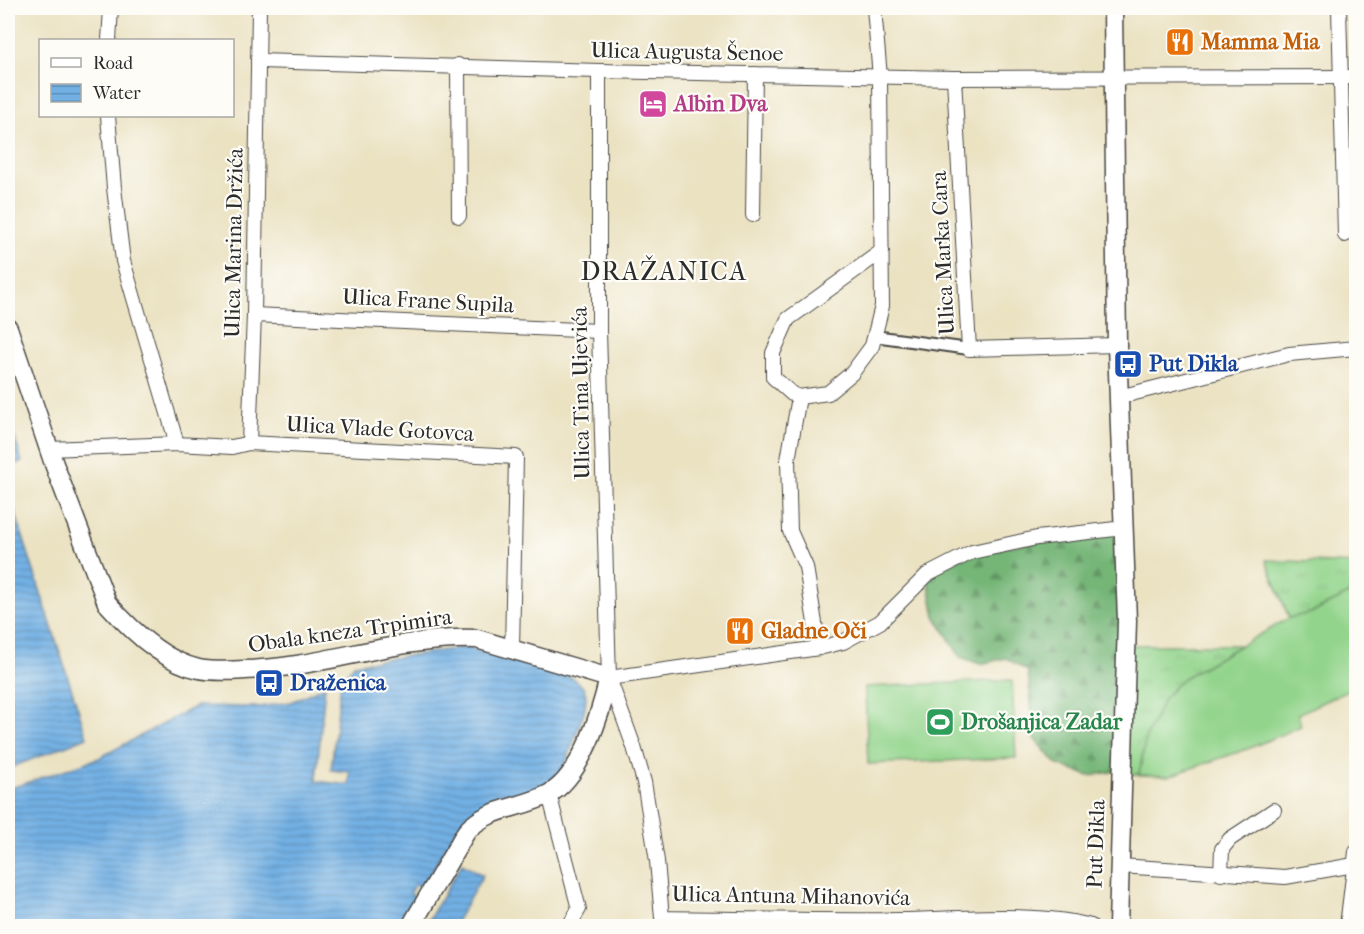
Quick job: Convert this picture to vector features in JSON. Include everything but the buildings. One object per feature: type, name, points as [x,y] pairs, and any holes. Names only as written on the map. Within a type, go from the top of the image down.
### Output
[{"type":"street","points":[[110,39],[111,8]]},
{"type":"street","name":"Ulica Marina Držića","points":[[249,443],[254,315],[259,8]]},
{"type":"street","points":[[874,8],[880,77],[882,251],[882,306],[872,346],[852,373],[828,393],[799,397],[792,394],[773,377],[773,353],[788,319],[882,251]]},
{"type":"street","name":"Put Dikla","points":[[1113,8],[1119,397],[1127,621],[1118,927]]},
{"type":"street","points":[[1339,8],[1345,236]]},
{"type":"street","name":"Ulica Augusta Šenoe","points":[[258,61],[880,77],[1356,77]]},
{"type":"street","points":[[458,66],[459,216]]},
{"type":"street","name":"Ulica Tina Ujevića","points":[[599,71],[599,331],[609,678]]},
{"type":"street","points":[[753,215],[755,74]]},
{"type":"street","name":"Ulica Marka Cara","points":[[954,78],[969,349],[1118,345]]},
{"type":"street","points":[[108,117],[123,261],[177,444]]},
{"type":"street","name":"Ulica Frane Supila","points":[[254,315],[599,331]]},
{"type":"street","name":"Obala kneza Trpimira","points":[[8,328],[49,449],[107,603],[141,637],[178,661],[198,669],[220,671],[272,669],[363,652],[457,639],[477,639],[609,678]]},
{"type":"street","points":[[874,336],[969,349]]},
{"type":"street","points":[[1119,397],[1289,354],[1356,348]]},
{"type":"street","points":[[799,397],[788,460],[790,531],[806,567],[819,648]]},
{"type":"street","name":"Ulica Vlade Gotovca","points":[[49,449],[177,444],[232,447],[249,443],[516,457],[512,649]]},
{"type":"street","points":[[411,927],[473,823],[488,814],[549,794],[568,776],[583,754],[603,706],[609,678],[819,648],[843,642],[880,622],[927,575],[972,552],[1036,538],[1124,528]]},
{"type":"street","name":"Ulica Antuna Mihanovića","points":[[609,678],[644,782],[657,861],[662,922],[946,923],[1021,918],[1074,922],[1091,927]]},
{"type":"street","points":[[549,794],[579,909],[569,927]]},
{"type":"street","points":[[1221,874],[1222,849],[1230,839],[1274,810]]},
{"type":"street","points":[[1119,866],[1284,877],[1355,858],[1347,927]]},
{"type":"green space","points":[[1124,528],[1122,770],[1089,776],[1058,765],[1034,739],[1028,671],[1006,658],[980,664],[960,657],[935,616],[927,575],[972,552]]},
{"type":"green space","points":[[1266,560],[1356,564],[1356,590],[1314,612],[1289,618]]},
{"type":"green space","points":[[1356,590],[1356,707],[1348,690],[1298,714],[1301,726],[1250,748],[1169,776],[1139,775],[1146,737],[1165,697],[1182,679],[1289,618],[1314,612]]},
{"type":"green space","points":[[1126,645],[1241,645],[1182,679],[1146,737],[1139,775],[1122,773]]},
{"type":"green space","name":"Drošanjica Zadar","points":[[1012,680],[1016,758],[868,764],[865,687]]},
{"type":"water","points":[[8,416],[22,462],[8,467]]},
{"type":"water","points":[[8,490],[87,737],[8,769]]},
{"type":"water","points":[[466,647],[570,676],[584,688],[585,709],[566,764],[558,775],[533,792],[483,807],[467,817],[455,832],[422,888],[415,884],[410,893],[417,898],[400,926],[8,926],[8,789],[99,758],[196,706],[259,707],[291,702],[325,686],[316,781],[349,785],[350,772],[331,770],[341,681],[354,664]]},
{"type":"water","points":[[462,863],[483,875],[456,922],[461,926],[425,926]]},
{"type":"place","name":"Mamma Mia","points":[[1180,42]]},
{"type":"place","name":"Albin Dva","points":[[653,104]]},
{"type":"place","name":"Put Dikla","points":[[1128,364]]},
{"type":"place","name":"Gladne Oči","points":[[740,631]]},
{"type":"place","name":"Draženica","points":[[269,683]]},
{"type":"place","name":"Drošanjica Zadar","points":[[940,722]]},
{"type":"district","name":"DRAŽANICA","points":[[664,271]]}]
